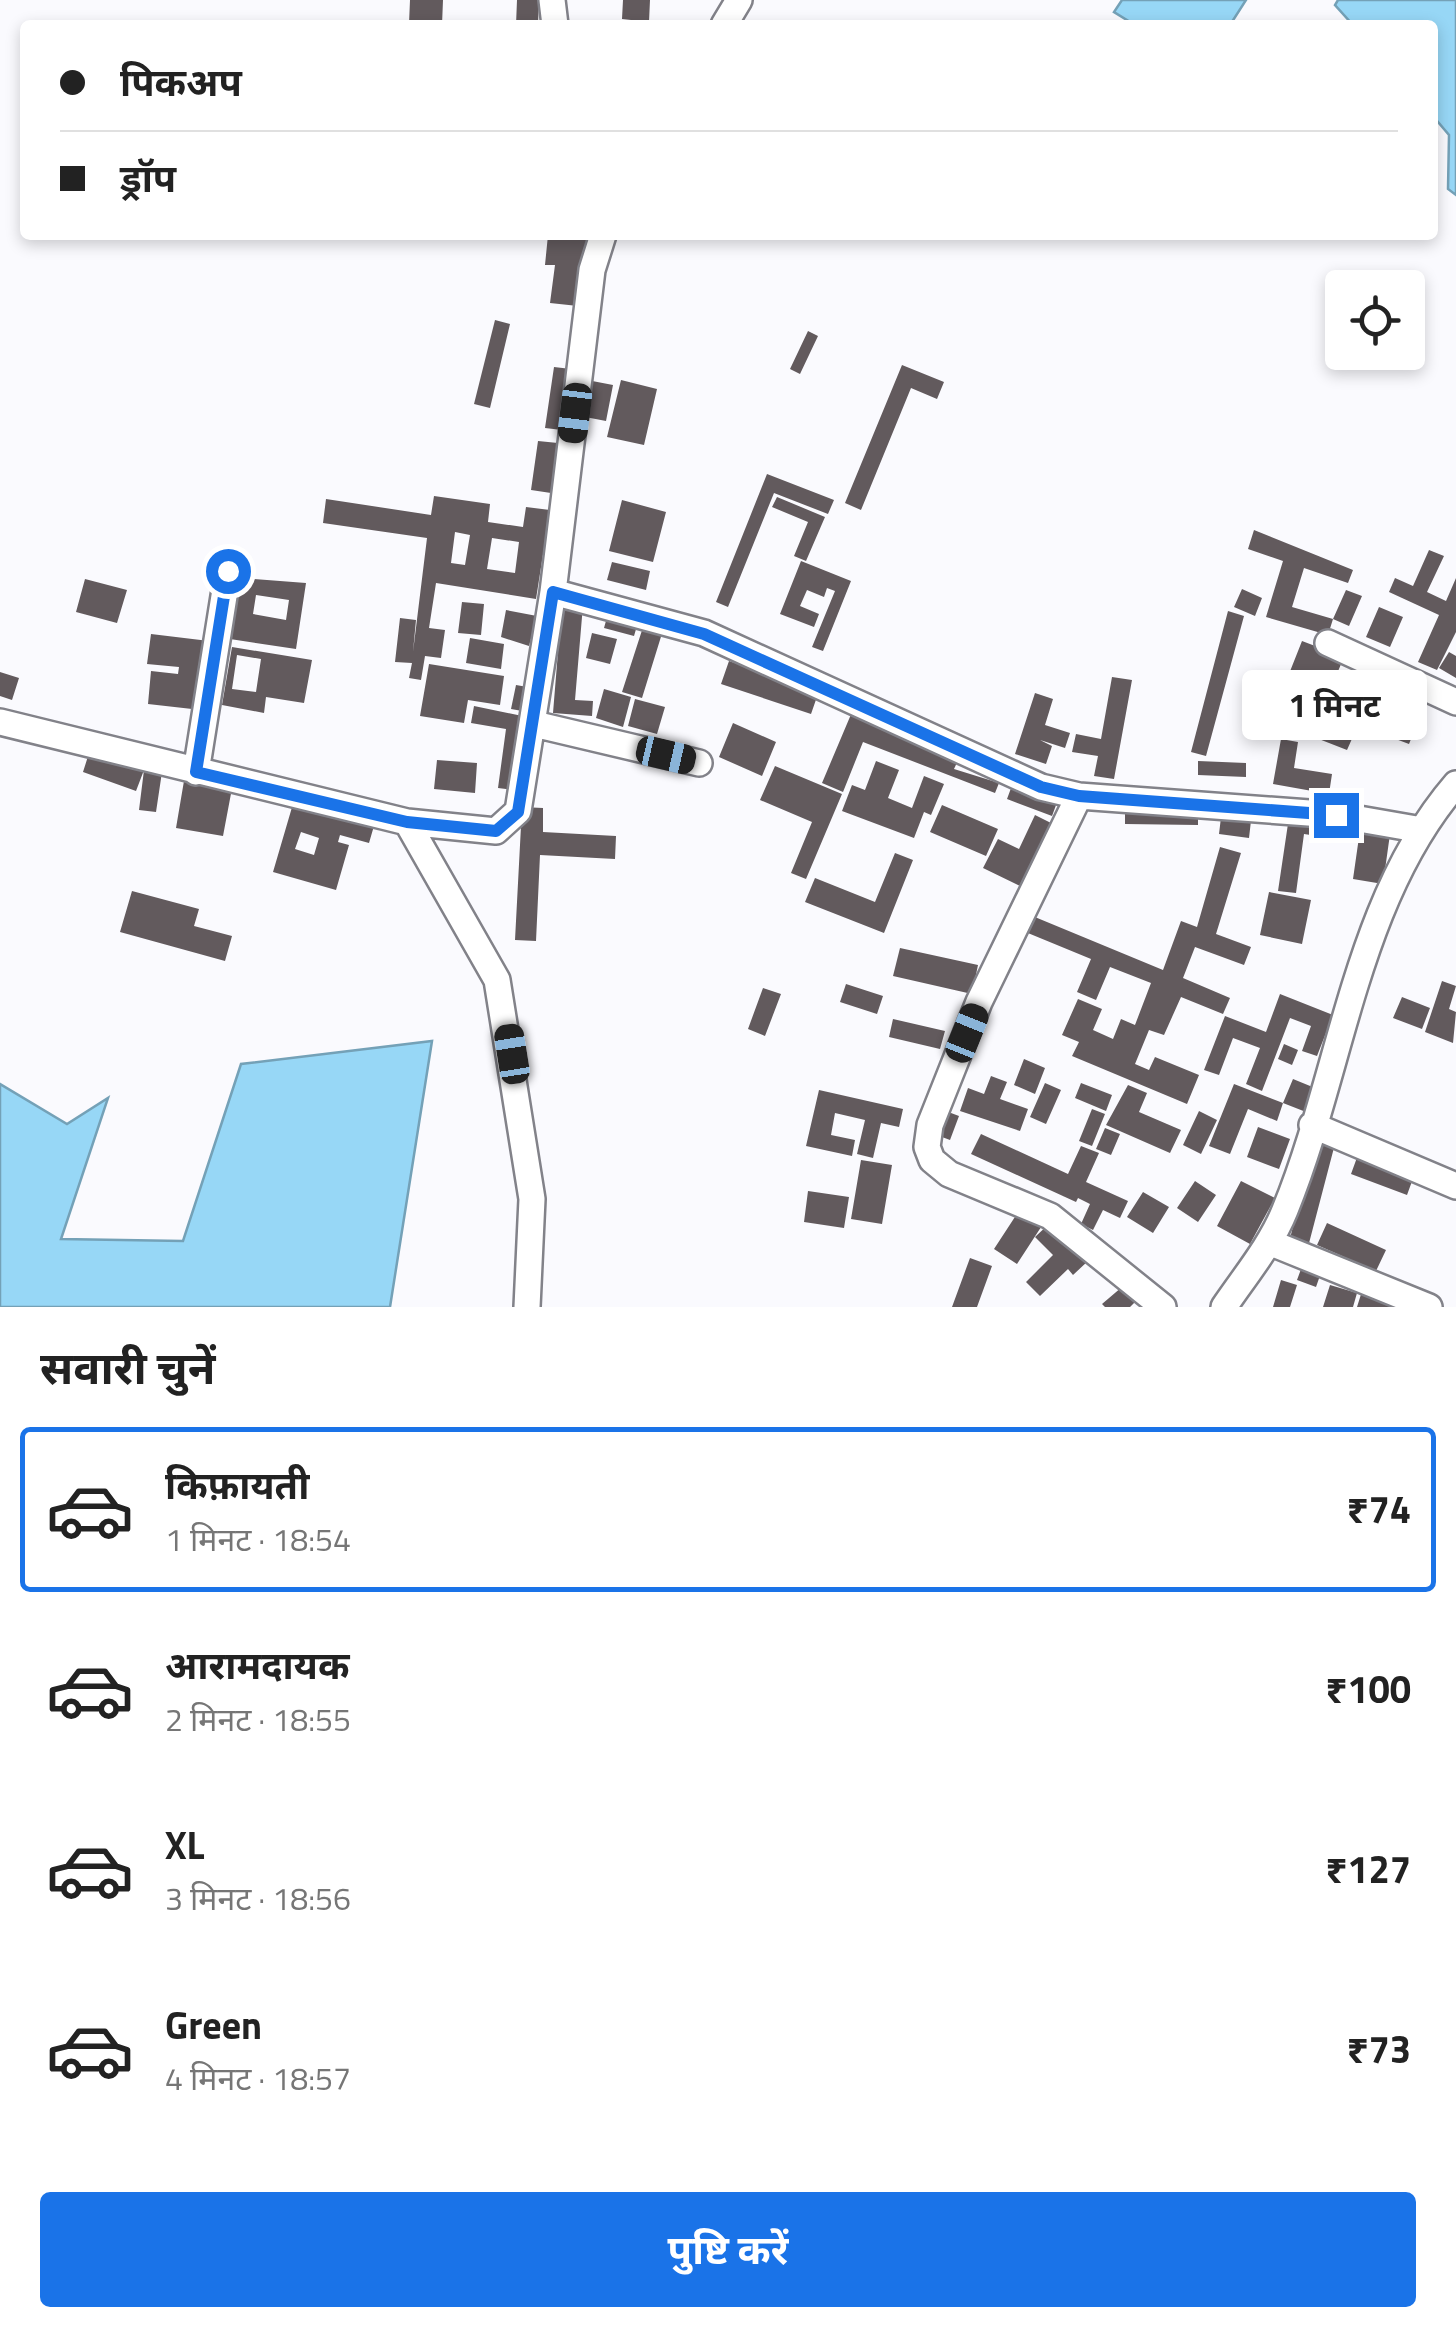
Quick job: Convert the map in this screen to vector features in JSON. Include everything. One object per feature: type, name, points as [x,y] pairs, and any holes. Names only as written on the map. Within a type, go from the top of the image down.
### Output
[{"type":"street","points":[[0,722],[407,822],[496,831],[507,826],[518,812],[526,782],[592,270],[601,240]]},
{"type":"street","points":[[196,772],[228,571]]},
{"type":"street","points":[[553,592],[704,634],[1041,787],[1079,796],[1336,815],[1422,830]]},
{"type":"street","points":[[1328,643],[1456,702]]},
{"type":"street","points":[[534,724],[699,763]]},
{"type":"street","points":[[1224,1307],[1285,1210],[1382,911],[1422,830],[1456,784]]},
{"type":"street","points":[[1079,796],[979,1002],[930,1125],[927,1147],[932,1160],[949,1174],[1050,1216],[1163,1307]]},
{"type":"street","points":[[407,822],[482,946],[498,980],[529,1168],[527,1307]]},
{"type":"street","points":[[1312,1126],[1456,1186]]},
{"type":"street","points":[[1268,1242],[1428,1307]]},
{"type":"water","points":[[1122,0],[1246,0],[1233,20],[1127,20],[1114,12]]},
{"type":"water","points":[[1338,0],[1456,0],[1456,195],[1448,189],[1449,135],[1438,122],[1438,20],[1348,20],[1335,5]]},
{"type":"water","points":[[432,1041],[390,1307],[0,1307],[0,1084],[67,1124],[108,1098],[61,1239],[183,1241],[241,1064]]},
{"type":"building","points":[[410,0],[443,0],[442,20],[409,20]]},
{"type":"building","points":[[517,0],[539,0],[538,20],[516,20]]},
{"type":"building","points":[[623,0],[650,0],[649,20],[622,19]]},
{"type":"building","points":[[548,240],[586,240],[578,306],[550,303],[555,265],[545,265]]},
{"type":"building","points":[[495,320],[510,324],[490,408],[474,404]]},
{"type":"building","points":[[808,331],[818,336],[800,374],[790,369]]},
{"type":"building","points":[[902,365],[944,382],[937,399],[911,388],[861,510],[845,503]]},
{"type":"building","points":[[554,367],[571,369],[562,430],[545,428]]},
{"type":"building","points":[[587,380],[613,385],[606,421],[580,416]]},
{"type":"building","points":[[621,380],[657,389],[644,445],[607,437]]},
{"type":"building","points":[[538,441],[558,443],[551,493],[531,490]]},
{"type":"building","points":[[767,474],[834,500],[828,514],[774,493],[728,607],[716,602]]},
{"type":"building","points":[[434,496],[490,504],[488,522],[523,527],[526,507],[550,510],[536,599],[436,583],[429,628],[445,630],[441,658],[425,656],[421,680],[409,678],[412,663],[395,662],[400,618],[416,620],[413,652],[427,538],[323,523],[326,499],[431,515]],"holes":[[[455,532],[470,535],[465,565],[451,563]],[[492,538],[519,542],[515,573],[487,569]]]},
{"type":"building","points":[[777,497],[825,517],[806,561],[794,556],[808,522],[772,507]]},
{"type":"building","points":[[622,500],[666,512],[653,562],[609,551]]},
{"type":"building","points":[[1254,530],[1353,570],[1348,583],[1304,568],[1292,607],[1333,619],[1328,635],[1266,617],[1283,561],[1248,549]]},
{"type":"building","points":[[1429,550],[1444,556],[1427,592],[1446,601],[1456,578],[1456,632],[1437,670],[1418,662],[1439,615],[1389,592],[1395,578],[1413,586]]},
{"type":"building","points":[[801,561],[851,581],[823,651],[812,647],[835,591],[827,588],[824,597],[807,590],[800,606],[819,614],[814,627],[780,614]]},
{"type":"building","points":[[612,562],[650,571],[646,590],[607,580]]},
{"type":"building","points":[[239,578],[306,583],[296,649],[230,639]],"holes":[[[256,595],[289,600],[286,620],[253,614]]]},
{"type":"building","points":[[85,579],[127,590],[117,623],[76,612]]},
{"type":"building","points":[[1242,589],[1262,598],[1255,616],[1234,607]]},
{"type":"building","points":[[1346,590],[1362,596],[1349,626],[1333,619]]},
{"type":"building","points":[[462,602],[484,604],[481,635],[458,633]]},
{"type":"building","points":[[562,603],[583,605],[575,700],[593,701],[592,716],[553,713]]},
{"type":"building","points":[[1379,607],[1403,617],[1390,647],[1366,637]]},
{"type":"building","points":[[506,610],[537,616],[529,646],[501,637]]},
{"type":"building","points":[[609,610],[639,619],[634,636],[604,628]]},
{"type":"building","points":[[1228,611],[1244,616],[1206,756],[1191,752]]},
{"type":"building","points":[[645,621],[664,627],[642,698],[622,692]]},
{"type":"building","points":[[592,633],[617,639],[610,664],[586,658]]},
{"type":"building","points":[[151,634],[209,641],[201,710],[148,704],[151,671],[178,674],[179,667],[147,664]]},
{"type":"building","points":[[470,638],[504,644],[501,669],[466,663]]},
{"type":"building","points":[[1302,641],[1344,657],[1326,700],[1313,695],[1306,713],[1355,732],[1347,750],[1260,716],[1268,697],[1286,704],[1293,687],[1285,684]]},
{"type":"building","points":[[232,647],[312,660],[304,703],[266,697],[264,713],[222,705]],"holes":[[[237,655],[261,659],[256,692],[232,689]]]},
{"type":"building","points":[[1449,652],[1456,656],[1456,678],[1439,668]]},
{"type":"building","points":[[729,661],[819,691],[811,714],[721,684]]},
{"type":"building","points":[[429,664],[504,676],[500,705],[468,700],[464,723],[420,716]]},
{"type":"building","points":[[0,672],[19,678],[12,700],[0,696]]},
{"type":"building","points":[[1112,677],[1132,680],[1114,779],[1094,776],[1098,756],[1072,752],[1076,734],[1101,739]]},
{"type":"building","points":[[516,685],[533,688],[528,712],[511,709]]},
{"type":"building","points":[[604,689],[631,697],[623,727],[596,718]]},
{"type":"building","points":[[1035,693],[1053,699],[1045,725],[1070,733],[1065,748],[1040,740],[1052,746],[1046,764],[1015,754]]},
{"type":"building","points":[[1392,695],[1424,707],[1409,744],[1377,732]]},
{"type":"building","points":[[635,699],[665,707],[657,734],[628,726]]},
{"type":"building","points":[[474,706],[532,718],[522,791],[498,788],[506,729],[471,723]]},
{"type":"building","points":[[852,712],[960,756],[954,769],[999,783],[995,793],[863,742],[843,792],[822,783]]},
{"type":"building","points":[[733,723],[776,742],[762,776],[719,757]]},
{"type":"building","points":[[1281,739],[1298,742],[1294,768],[1332,774],[1329,794],[1273,784]]},
{"type":"building","points":[[90,750],[162,772],[156,812],[139,810],[144,770],[136,791],[83,772]]},
{"type":"building","points":[[437,760],[477,763],[475,793],[434,789]]},
{"type":"building","points":[[876,761],[899,770],[888,798],[912,808],[924,776],[944,784],[931,815],[924,812],[914,838],[842,811],[852,785],[865,790]]},
{"type":"building","points":[[1198,761],[1246,763],[1246,777],[1198,775]]},
{"type":"building","points":[[775,766],[842,794],[806,879],[791,873],[812,822],[760,800]]},
{"type":"building","points":[[185,775],[233,783],[223,836],[176,828]]},
{"type":"building","points":[[1014,780],[1059,797],[1052,816],[1007,799]]},
{"type":"building","points":[[295,797],[376,819],[369,843],[340,835],[338,842],[349,845],[336,890],[273,872]],"holes":[[[301,832],[319,838],[314,855],[295,849]]]},
{"type":"building","points":[[942,805],[998,829],[986,856],[930,832]]},
{"type":"building","points":[[1125,805],[1198,807],[1198,825],[1125,824]]},
{"type":"building","points":[[522,807],[543,808],[543,832],[616,836],[615,859],[540,855],[536,941],[515,940]]},
{"type":"building","points":[[1222,809],[1252,812],[1249,838],[1219,834]]},
{"type":"building","points":[[1035,815],[1053,824],[1022,887],[983,868],[998,839],[1019,849]]},
{"type":"building","points":[[1289,817],[1352,826],[1350,841],[1304,834],[1296,893],[1278,891]]},
{"type":"building","points":[[1360,830],[1390,834],[1383,884],[1353,879]]},
{"type":"building","points":[[1220,847],[1241,853],[1216,934],[1251,947],[1244,965],[1195,947],[1183,978],[1230,998],[1223,1014],[1181,997],[1164,1035],[1149,1030],[1135,1064],[1149,1070],[1155,1057],[1199,1075],[1187,1104],[1072,1056],[1079,1042],[1062,1035],[1078,999],[1102,1009],[1093,1030],[1113,1039],[1121,1019],[1135,1025],[1151,983],[1110,967],[1096,1000],[1077,992],[1091,959],[1023,931],[1030,915],[1163,970],[1181,921],[1197,927]]},
{"type":"building","points":[[895,853],[913,860],[884,933],[805,902],[815,878],[875,902]]},
{"type":"building","points":[[132,891],[199,909],[194,926],[232,936],[225,961],[120,932]]},
{"type":"building","points":[[1269,892],[1311,900],[1302,944],[1260,935]]},
{"type":"building","points":[[900,948],[978,965],[972,994],[893,976]]},
{"type":"building","points":[[1442,981],[1456,986],[1449,1009],[1456,1012],[1453,1043],[1425,1032]]},
{"type":"building","points":[[846,984],[883,996],[877,1014],[840,1002]]},
{"type":"building","points":[[763,988],[781,994],[765,1036],[748,1029]]},
{"type":"building","points":[[1280,994],[1333,1015],[1317,1056],[1302,1051],[1311,1026],[1290,1018],[1262,1091],[1246,1084],[1260,1048],[1233,1038],[1219,1075],[1204,1070],[1225,1016],[1266,1032]]},
{"type":"building","points":[[1402,997],[1430,1008],[1422,1029],[1393,1018]]},
{"type":"building","points":[[893,1019],[945,1031],[940,1049],[889,1037]]},
{"type":"building","points":[[1284,1044],[1298,1050],[1292,1065],[1278,1059]]},
{"type":"building","points":[[1024,1059],[1045,1068],[1035,1094],[1014,1085]]},
{"type":"building","points":[[991,1076],[1007,1082],[1000,1099],[1028,1109],[1020,1131],[960,1111],[968,1088],[984,1094]]},
{"type":"building","points":[[1293,1079],[1315,1088],[1306,1112],[1283,1103]]},
{"type":"building","points":[[1045,1083],[1061,1090],[1046,1124],[1030,1117]]},
{"type":"building","points":[[1081,1083],[1112,1095],[1106,1111],[1075,1098]]},
{"type":"building","points":[[1234,1084],[1283,1103],[1277,1121],[1248,1109],[1230,1154],[1209,1146]]},
{"type":"building","points":[[1128,1085],[1147,1093],[1139,1112],[1181,1130],[1170,1153],[1106,1125]]},
{"type":"building","points":[[819,1090],[903,1109],[899,1127],[881,1123],[873,1158],[857,1154],[865,1120],[835,1113],[831,1135],[855,1140],[852,1156],[806,1146]]},
{"type":"building","points":[[1092,1109],[1105,1114],[1092,1146],[1079,1141]]},
{"type":"building","points":[[943,1110],[959,1116],[950,1140],[934,1134]]},
{"type":"building","points":[[1199,1111],[1217,1120],[1201,1154],[1183,1145]]},
{"type":"building","points":[[1258,1127],[1290,1139],[1279,1169],[1247,1157]]},
{"type":"building","points":[[1105,1128],[1120,1134],[1111,1155],[1096,1149]]},
{"type":"building","points":[[981,1134],[1068,1174],[1081,1146],[1099,1153],[1086,1182],[1128,1201],[1120,1218],[1103,1210],[1093,1230],[1081,1224],[1090,1204],[1078,1198],[1076,1202],[971,1154]]},
{"type":"building","points":[[1317,1135],[1336,1140],[1308,1247],[1289,1242]]},
{"type":"building","points":[[1359,1152],[1415,1173],[1407,1195],[1351,1174]]},
{"type":"building","points":[[861,1160],[892,1165],[882,1224],[851,1219]]},
{"type":"building","points":[[1195,1181],[1216,1195],[1198,1222],[1177,1208]]},
{"type":"building","points":[[1241,1181],[1275,1198],[1250,1244],[1217,1226]]},
{"type":"building","points":[[808,1191],[849,1197],[844,1228],[804,1222]]},
{"type":"building","points":[[1143,1192],[1169,1207],[1153,1233],[1127,1217]]},
{"type":"building","points":[[1022,1206],[1045,1221],[1017,1264],[994,1249]]},
{"type":"building","points":[[1050,1223],[1088,1261],[1073,1275],[1068,1269],[1040,1296],[1026,1282],[1053,1255],[1035,1237]]},
{"type":"building","points":[[1327,1223],[1386,1250],[1376,1271],[1317,1245]]},
{"type":"building","points":[[970,1258],[992,1266],[977,1307],[952,1307]]},
{"type":"building","points":[[1304,1261],[1323,1267],[1316,1287],[1297,1280]]},
{"type":"building","points":[[1281,1280],[1297,1285],[1290,1307],[1273,1307]]},
{"type":"building","points":[[1330,1285],[1357,1293],[1353,1307],[1323,1307]]},
{"type":"building","points":[[1122,1287],[1135,1302],[1130,1307],[1102,1304]]},
{"type":"building","points":[[1363,1288],[1396,1298],[1393,1307],[1357,1307]]},
{"type":"route","points":[[228,571],[196,772],[388,814],[407,822],[496,831],[507,826],[518,812],[526,782],[553,592],[704,634],[1041,787],[1079,796],[1188,800],[1336,815]]}]
